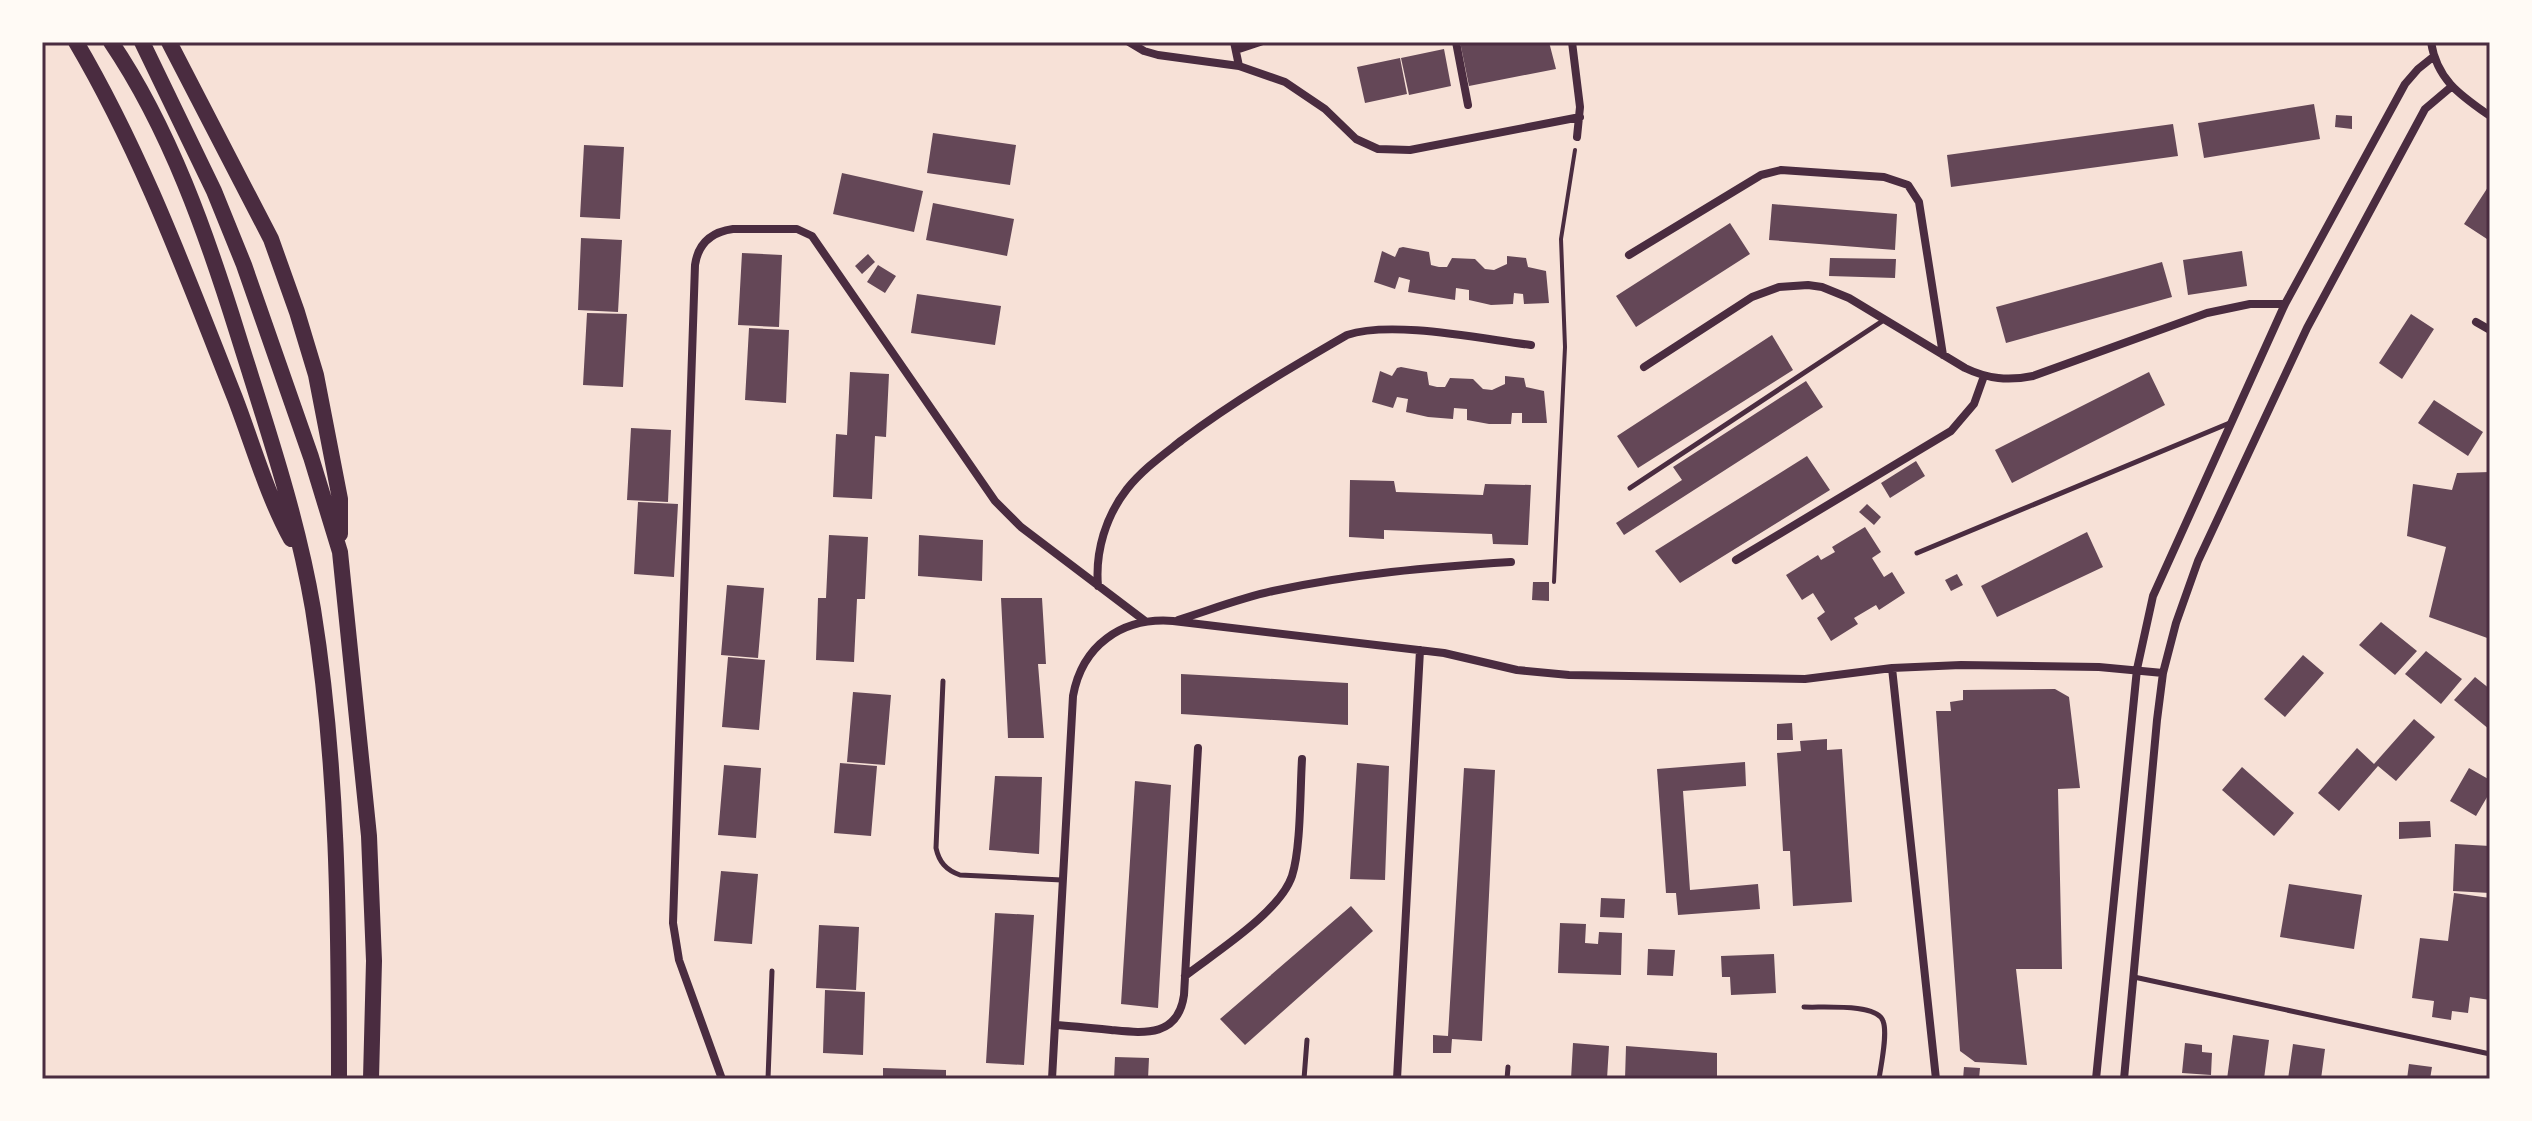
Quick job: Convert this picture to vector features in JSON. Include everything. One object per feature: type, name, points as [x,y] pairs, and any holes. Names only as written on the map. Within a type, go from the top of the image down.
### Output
[{"type":"highway","points":[[76,42],[114,111],[165,223],[249,434],[275,509],[303,559]]},
{"type":"highway","points":[[111,42],[126,65],[192,201],[266,422],[303,559],[313,609],[325,709],[336,841],[339,1079]]},
{"type":"highway","points":[[142,42],[214,191],[244,265],[311,457],[340,552]]},
{"type":"highway","points":[[169,42],[271,239],[316,375],[340,499],[340,552],[369,836],[374,961],[371,1079]]},
{"type":"street","points":[[1129,42],[1158,55],[1239,66],[1285,82],[1325,109],[1356,139],[1378,149],[1394,151],[1580,117]]},
{"type":"street","points":[[1239,66],[1235,46],[1260,42]]},
{"type":"street","points":[[1456,42],[1468,105]]},
{"type":"street","points":[[1572,42],[1580,117],[1577,137]]},
{"type":"street","points":[[2431,42],[2433,57],[2451,87],[2490,116]]},
{"type":"street","points":[[2096,1079],[2137,669],[2146,621],[2162,572],[2285,304],[2405,84],[2433,57]]},
{"type":"street","points":[[2124,1079],[2163,673],[2180,612],[2198,561],[2307,328],[2425,109],[2451,87]]},
{"type":"street","points":[[1629,255],[1761,175],[1781,170],[1884,177],[1908,185],[1919,202],[1943,355]]},
{"type":"street","points":[[722,1079],[679,960],[673,923],[695,265],[696,256],[706,240],[723,230],[733,229],[797,229],[812,236],[995,501],[1021,527],[1145,621]]},
{"type":"street","points":[[1644,367],[1752,297],[1779,287],[1822,287],[1849,298],[1984,376],[2008,379],[2033,376],[2217,310],[2250,304],[2285,304]]},
{"type":"street","points":[[2476,322],[2490,330]]},
{"type":"street","points":[[1098,586],[1099,552],[1110,518],[1118,502],[1140,474],[1227,408],[1347,335],[1388,329],[1531,345]]},
{"type":"street","points":[[1736,560],[1951,431],[1974,404],[1984,376]]},
{"type":"street","points":[[1173,621],[1270,592],[1325,581],[1445,566],[1511,562]]},
{"type":"street","points":[[1052,1079],[1075,683],[1087,657],[1106,637],[1131,625],[1145,621],[1173,621],[1420,650],[1517,670],[1569,675],[1805,679],[1892,668],[1961,665],[2137,669],[2163,673]]},
{"type":"street","points":[[1397,1079],[1420,650]]},
{"type":"street","points":[[1892,668],[1936,1079]]},
{"type":"street","points":[[1055,1025],[1157,1031],[1179,1014],[1183,1005],[1198,748]]},
{"type":"street","points":[[1185,976],[1274,906],[1288,886],[1295,862],[1302,759]]},
{"type":"lane","points":[[1630,488],[1885,319]]},
{"type":"lane","points":[[1917,553],[2233,421]]},
{"type":"lane","points":[[943,681],[936,848],[941,863],[960,875],[1062,880]]},
{"type":"lane","points":[[768,1079],[772,971]]},
{"type":"lane","points":[[2133,976],[2490,1054]]},
{"type":"lane","points":[[1804,1007],[1869,1009],[1879,1014],[1884,1025],[1879,1079]]},
{"type":"lane","points":[[1304,1079],[1307,1040]]},
{"type":"lane","points":[[1507,1079],[1508,1067]]},
{"type":"path","points":[[1554,582],[1565,347],[1561,239],[1577,137]]},
{"type":"building","points":[[1460,42],[1549,42],[1556,69],[1469,86]]},
{"type":"building","points":[[1444,49],[1451,86],[1409,95],[1401,58]]},
{"type":"building","points":[[1400,58],[1407,94],[1365,103],[1357,67]]},
{"type":"building","points":[[2314,104],[2320,139],[2204,158],[2198,123]]},
{"type":"building","points":[[2336,115],[2352,116],[2352,129],[2335,127]]},
{"type":"building","points":[[2173,124],[2178,156],[1951,187],[1947,155]]},
{"type":"building","points":[[933,133],[1016,145],[1010,185],[927,173]]},
{"type":"building","points":[[584,145],[624,147],[620,219],[580,217]]},
{"type":"building","points":[[842,173],[923,191],[914,232],[833,214]]},
{"type":"building","points":[[2490,184],[2490,235],[2487,239],[2464,224]]},
{"type":"building","points":[[933,203],[1014,219],[1007,256],[926,240]]},
{"type":"building","points":[[1772,204],[1897,214],[1895,250],[1769,240]]},
{"type":"building","points":[[1730,223],[1750,254],[1636,327],[1616,296]]},
{"type":"building","points":[[581,238],[622,240],[618,312],[578,310]]},
{"type":"building","points":[[1399,248],[1429,252],[1431,265],[1439,267],[1447,267],[1452,258],[1475,259],[1485,269],[1494,270],[1507,264],[1507,256],[1526,258],[1528,267],[1546,271],[1549,303],[1524,304],[1523,294],[1514,293],[1513,304],[1491,305],[1469,300],[1469,290],[1456,288],[1455,300],[1408,292],[1410,280],[1399,277],[1395,289],[1374,282],[1382,251],[1395,257]]},
{"type":"building","points":[[2242,251],[2247,286],[2188,295],[2183,260]]},
{"type":"building","points":[[742,253],[782,255],[779,327],[738,325]]},
{"type":"building","points":[[868,254],[875,262],[862,274],[855,266]]},
{"type":"building","points":[[1830,258],[1896,259],[1895,278],[1829,276]]},
{"type":"building","points":[[2162,262],[2172,297],[2006,343],[1996,307]]},
{"type":"building","points":[[878,265],[896,276],[885,293],[867,282]]},
{"type":"building","points":[[917,294],[1001,306],[995,345],[911,333]]},
{"type":"building","points":[[587,313],[627,314],[623,387],[583,385]]},
{"type":"building","points":[[2411,314],[2434,329],[2402,379],[2379,363]]},
{"type":"building","points":[[749,328],[789,330],[786,403],[745,400]]},
{"type":"building","points":[[1772,335],[1793,370],[1638,468],[1617,436]]},
{"type":"building","points":[[1401,367],[1427,372],[1429,385],[1437,387],[1445,387],[1450,378],[1473,379],[1483,389],[1492,390],[1505,384],[1505,376],[1524,378],[1526,387],[1544,391],[1547,423],[1522,423],[1522,413],[1512,413],[1511,424],[1489,424],[1467,420],[1467,409],[1454,408],[1453,419],[1428,417],[1406,412],[1408,399],[1397,397],[1393,408],[1372,402],[1380,371],[1392,376]]},
{"type":"building","points":[[850,372],[889,374],[886,437],[875,436],[872,499],[833,497],[836,434],[847,435]]},
{"type":"building","points":[[2149,372],[2165,405],[2012,483],[1995,450]]},
{"type":"building","points":[[1806,381],[1823,407],[1624,535],[1616,523],[1682,480],[1673,467]]},
{"type":"building","points":[[2434,400],[2483,432],[2468,456],[2418,423]]},
{"type":"building","points":[[631,428],[671,430],[668,502],[627,500]]},
{"type":"building","points":[[1807,456],[1830,490],[1680,583],[1655,551]]},
{"type":"building","points":[[1916,461],[1925,476],[1890,498],[1881,483]]},
{"type":"building","points":[[2490,472],[2490,639],[2429,617],[2446,547],[2407,536],[2413,484],[2452,490],[2457,473]]},
{"type":"building","points":[[1350,480],[1394,481],[1396,492],[1483,495],[1485,484],[1531,485],[1528,545],[1493,544],[1492,534],[1384,530],[1384,539],[1349,537]]},
{"type":"building","points":[[638,502],[678,504],[674,577],[634,574]]},
{"type":"building","points":[[1867,504],[1881,517],[1874,525],[1859,512]]},
{"type":"building","points":[[1865,527],[1881,552],[1872,558],[1884,577],[1892,572],[1905,593],[1879,610],[1876,605],[1854,618],[1858,624],[1831,641],[1817,618],[1825,612],[1813,593],[1802,600],[1786,575],[1818,555],[1821,560],[1835,552],[1832,547]]},
{"type":"building","points":[[2087,532],[2103,567],[1997,617],[1981,586]]},
{"type":"building","points":[[829,535],[868,537],[865,599],[857,599],[854,662],[816,660],[818,598],[826,598]]},
{"type":"building","points":[[919,535],[983,540],[982,581],[918,576]]},
{"type":"building","points":[[1957,574],[1963,585],[1951,591],[1945,580]]},
{"type":"building","points":[[1533,582],[1549,582],[1549,601],[1532,600]]},
{"type":"building","points":[[727,585],[764,588],[758,658],[721,655]]},
{"type":"building","points":[[1001,598],[1042,598],[1046,664],[1038,664],[1044,738],[1008,738]]},
{"type":"building","points":[[2381,622],[2417,651],[2395,675],[2359,645]]},
{"type":"building","points":[[2426,651],[2462,679],[2441,704],[2405,674]]},
{"type":"building","points":[[2303,655],[2324,673],[2285,717],[2264,699]]},
{"type":"building","points":[[728,657],[765,660],[759,730],[722,727]]},
{"type":"building","points":[[1181,674],[1348,683],[1348,725],[1181,714]]},
{"type":"building","points":[[2475,677],[2490,689],[2490,730],[2454,700]]},
{"type":"building","points":[[2055,689],[2069,697],[2080,788],[2058,789],[2062,969],[2016,969],[2027,1065],[1975,1062],[1960,1051],[1936,711],[1951,711],[1950,702],[1963,700],[1963,690]]},
{"type":"building","points":[[853,692],[891,695],[885,765],[847,762]]},
{"type":"building","points":[[2414,719],[2435,737],[2396,781],[2378,766],[2339,811],[2318,793],[2357,748],[2374,764]]},
{"type":"building","points":[[1792,723],[1793,740],[1777,740],[1777,724]]},
{"type":"building","points":[[1827,739],[1827,750],[1842,749],[1852,902],[1793,906],[1790,851],[1783,851],[1777,753],[1801,751],[1800,741]]},
{"type":"building","points":[[1745,762],[1746,786],[1683,791],[1690,890],[1758,884],[1760,909],[1678,915],[1676,893],[1666,893],[1657,769]]},
{"type":"building","points":[[840,763],[877,766],[871,836],[834,833]]},
{"type":"building","points":[[1357,763],[1389,766],[1385,880],[1350,879]]},
{"type":"building","points":[[724,765],[761,768],[756,838],[718,835]]},
{"type":"building","points":[[2242,767],[2294,813],[2274,836],[2222,790]]},
{"type":"building","points":[[1464,768],[1495,770],[1482,1041],[1452,1039],[1451,1053],[1433,1053],[1433,1035],[1448,1036]]},
{"type":"building","points":[[2469,768],[2490,780],[2490,792],[2476,816],[2450,801]]},
{"type":"building","points":[[995,776],[1042,777],[1039,854],[989,850]]},
{"type":"building","points":[[1135,781],[1171,785],[1158,1008],[1121,1004]]},
{"type":"building","points":[[2430,821],[2431,837],[2399,839],[2399,822]]},
{"type":"building","points":[[2455,844],[2490,846],[2490,893],[2453,891]]},
{"type":"building","points":[[721,871],[758,874],[752,944],[714,941]]},
{"type":"building","points":[[2289,884],[2362,895],[2354,949],[2280,937]]},
{"type":"building","points":[[2454,893],[2490,898],[2490,1000],[2470,997],[2468,1013],[2452,1011],[2451,1020],[2432,1017],[2434,1001],[2412,998],[2420,938],[2448,941]]},
{"type":"building","points":[[1601,898],[1625,899],[1624,918],[1600,917]]},
{"type":"building","points":[[1351,906],[1373,931],[1245,1045],[1220,1019]]},
{"type":"building","points":[[995,913],[1034,915],[1024,1065],[986,1063]]},
{"type":"building","points":[[1560,923],[1586,924],[1585,943],[1598,944],[1599,932],[1622,933],[1621,975],[1558,973]]},
{"type":"building","points":[[819,925],[859,927],[856,990],[816,988]]},
{"type":"building","points":[[1648,949],[1675,950],[1673,976],[1647,975]]},
{"type":"building","points":[[1774,954],[1776,993],[1731,995],[1730,977],[1722,977],[1721,956]]},
{"type":"building","points":[[825,990],[865,992],[863,1055],[823,1053]]},
{"type":"building","points":[[2233,1035],[2269,1040],[2264,1079],[2227,1079]]},
{"type":"building","points":[[1573,1043],[1609,1046],[1607,1079],[1571,1079]]},
{"type":"building","points":[[2185,1043],[2202,1045],[2202,1052],[2212,1053],[2211,1075],[2182,1073]]},
{"type":"building","points":[[2293,1044],[2325,1049],[2321,1079],[2288,1079]]},
{"type":"building","points":[[1626,1046],[1717,1053],[1717,1079],[1625,1079]]},
{"type":"building","points":[[1115,1057],[1149,1058],[1148,1079],[1114,1079]]},
{"type":"building","points":[[2409,1064],[2432,1067],[2430,1079],[2407,1079]]},
{"type":"building","points":[[1964,1067],[1980,1068],[1979,1079],[1963,1079]]},
{"type":"building","points":[[883,1068],[946,1070],[946,1079],[883,1079]]}]
